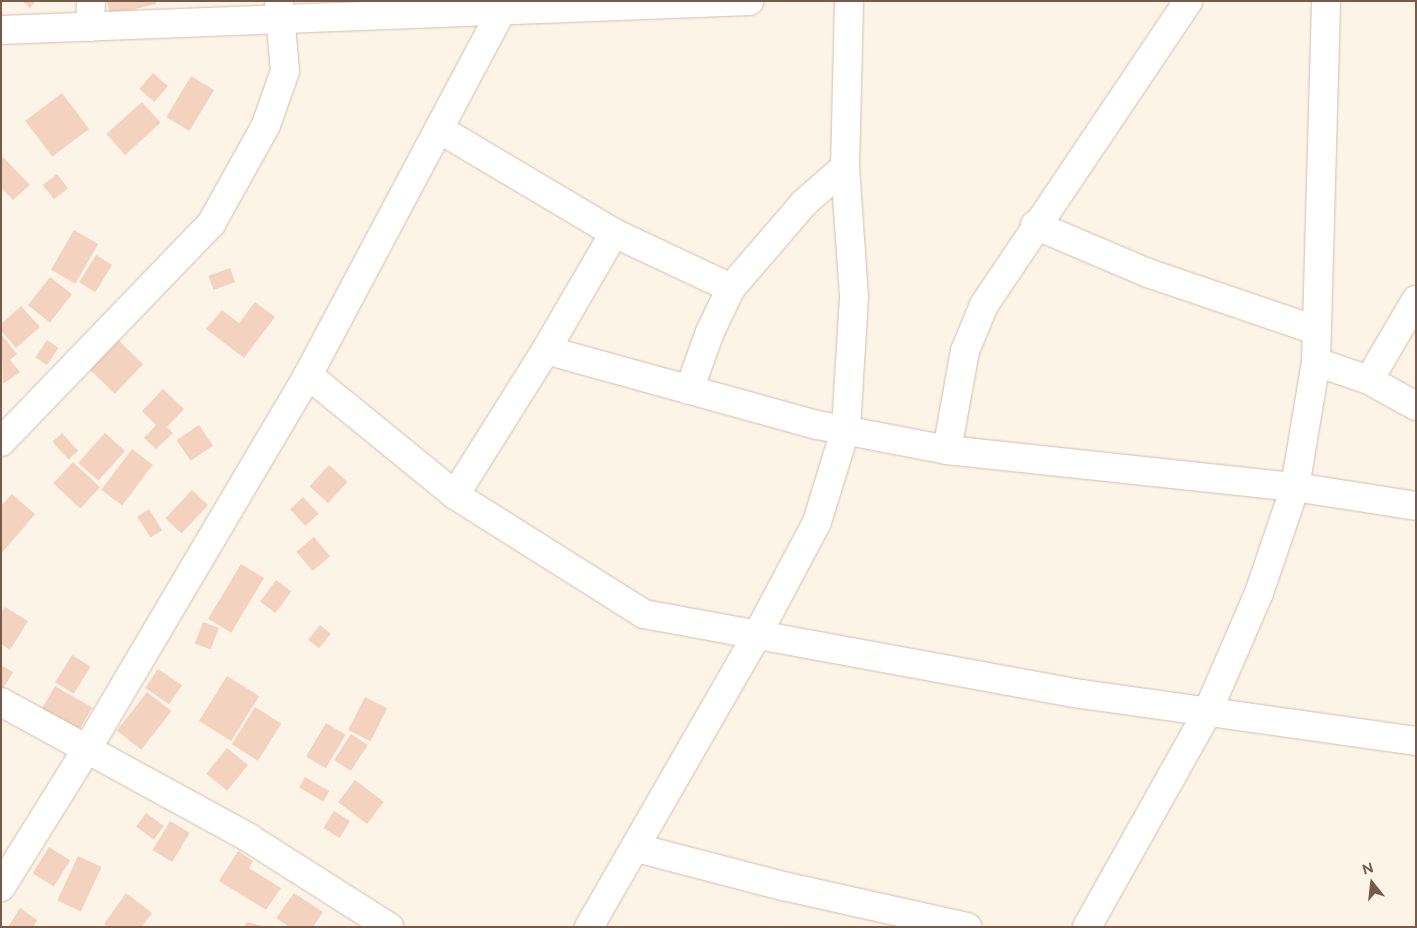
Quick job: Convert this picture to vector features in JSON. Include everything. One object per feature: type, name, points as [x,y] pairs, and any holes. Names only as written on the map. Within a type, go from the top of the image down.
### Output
[{"type":"street","points":[[1,30],[90,14],[279,11],[501,12],[749,1]]},
{"type":"street","points":[[589,927],[637,848],[756,635],[816,522],[846,428],[854,296],[845,166],[849,1]]},
{"type":"street","points":[[947,450],[965,351],[984,305],[1035,225],[1188,1]]},
{"type":"street","points":[[1087,927],[1207,713],[1259,592],[1295,487],[1316,362],[1315,330],[1326,1]]},
{"type":"street","points":[[1,442],[211,224],[266,125],[285,71],[279,11]]},
{"type":"street","points":[[1,887],[87,749],[308,375],[501,12]]},
{"type":"street","points":[[439,129],[614,233],[731,288]]},
{"type":"street","points":[[689,390],[710,332],[731,288],[804,203],[845,166]]},
{"type":"street","points":[[1035,225],[1148,273],[1315,330]]},
{"type":"street","points":[[454,495],[546,350],[614,233]]},
{"type":"street","points":[[1369,380],[1416,300]]},
{"type":"street","points":[[546,350],[818,425],[846,428],[947,450],[1295,487],[1416,506]]},
{"type":"street","points":[[1316,362],[1369,380],[1416,406]]},
{"type":"street","points":[[308,375],[454,495],[644,614],[1082,694],[1416,741]]},
{"type":"street","points":[[1,702],[249,838],[389,927]]},
{"type":"street","points":[[637,848],[783,886],[967,927]]},
{"type":"building","points":[[22,1],[36,1],[30,8]]},
{"type":"building","points":[[107,1],[156,1],[156,4],[110,15]]},
{"type":"building","points":[[153,73],[168,86],[154,102],[139,89]]},
{"type":"building","points":[[191,76],[214,90],[189,131],[166,117]]},
{"type":"building","points":[[62,93],[89,129],[52,157],[25,121]]},
{"type":"building","points":[[142,102],[161,123],[125,155],[106,134]]},
{"type":"building","points":[[1,155],[30,185],[13,200],[1,188]]},
{"type":"building","points":[[57,174],[68,188],[54,199],[43,185]]},
{"type":"building","points":[[74,230],[98,244],[75,284],[51,270]]},
{"type":"building","points":[[96,255],[112,265],[95,292],[79,282]]},
{"type":"building","points":[[230,268],[235,282],[214,290],[208,276]]},
{"type":"building","points":[[50,277],[72,294],[50,323],[28,305]]},
{"type":"building","points":[[255,302],[275,317],[244,358],[206,329],[222,310],[239,323]]},
{"type":"building","points":[[21,306],[40,327],[16,348],[1,331],[1,324]]},
{"type":"building","points":[[1,334],[17,354],[10,360],[20,372],[3,384]]},
{"type":"building","points":[[113,335],[143,364],[115,394],[85,364]]},
{"type":"building","points":[[47,340],[59,348],[47,365],[35,357]]},
{"type":"building","points":[[163,389],[184,409],[167,427],[173,433],[156,449],[144,438],[156,425],[142,411]]},
{"type":"building","points":[[199,425],[213,446],[191,461],[177,440]]},
{"type":"building","points":[[62,433],[78,451],[68,460],[52,442]]},
{"type":"building","points":[[105,433],[125,451],[98,481],[78,463]]},
{"type":"building","points":[[132,449],[153,465],[122,505],[101,490]]},
{"type":"building","points":[[73,462],[100,487],[80,508],[53,483]]},
{"type":"building","points":[[329,465],[348,482],[328,503],[310,487]]},
{"type":"building","points":[[192,490],[208,505],[181,534],[165,519]]},
{"type":"building","points":[[12,494],[35,514],[1,554],[1,506]]},
{"type":"building","points":[[303,497],[319,514],[306,526],[290,509]]},
{"type":"building","points":[[149,509],[162,530],[150,538],[137,516]]},
{"type":"building","points":[[314,537],[330,556],[312,571],[296,552]]},
{"type":"building","points":[[241,564],[264,578],[231,633],[208,619]]},
{"type":"building","points":[[276,580],[291,591],[276,613],[260,602]]},
{"type":"building","points":[[5,607],[28,621],[10,650],[1,644],[1,613]]},
{"type":"building","points":[[203,622],[219,628],[211,650],[195,643]]},
{"type":"building","points":[[320,625],[331,634],[319,649],[308,640]]},
{"type":"building","points":[[72,655],[91,667],[74,694],[55,682]]},
{"type":"building","points":[[1,665],[13,672],[1,692]]},
{"type":"building","points":[[158,669],[182,685],[169,704],[145,688]]},
{"type":"building","points":[[227,676],[259,696],[231,741],[199,721]]},
{"type":"building","points":[[55,686],[92,708],[77,734],[40,713]]},
{"type":"building","points":[[147,692],[171,711],[141,750],[117,731]]},
{"type":"building","points":[[365,697],[387,708],[370,741],[348,730]]},
{"type":"building","points":[[255,707],[281,723],[258,761],[232,744]]},
{"type":"building","points":[[326,723],[346,735],[326,768],[306,756]]},
{"type":"building","points":[[351,734],[368,745],[351,771],[334,760]]},
{"type":"building","points":[[227,748],[248,765],[227,791],[206,774]]},
{"type":"building","points":[[305,777],[329,791],[323,801],[299,787]]},
{"type":"building","points":[[355,780],[384,802],[367,824],[338,802]]},
{"type":"building","points":[[334,811],[350,821],[340,838],[323,828]]},
{"type":"building","points":[[146,813],[164,826],[154,840],[136,827]]},
{"type":"building","points":[[170,821],[190,833],[172,862],[152,850]]},
{"type":"building","points":[[49,847],[70,860],[54,887],[33,873]]},
{"type":"building","points":[[238,851],[253,861],[249,868],[281,888],[266,910],[219,881]]},
{"type":"building","points":[[78,856],[102,867],[81,911],[57,900]]},
{"type":"building","points":[[126,893],[152,913],[142,927],[107,927],[104,924]]},
{"type":"building","points":[[294,893],[323,912],[313,927],[289,927],[276,918]]},
{"type":"building","points":[[20,908],[37,920],[33,927],[8,927]]},
{"type":"building","points":[[246,922],[263,926],[263,927],[245,927]]}]
